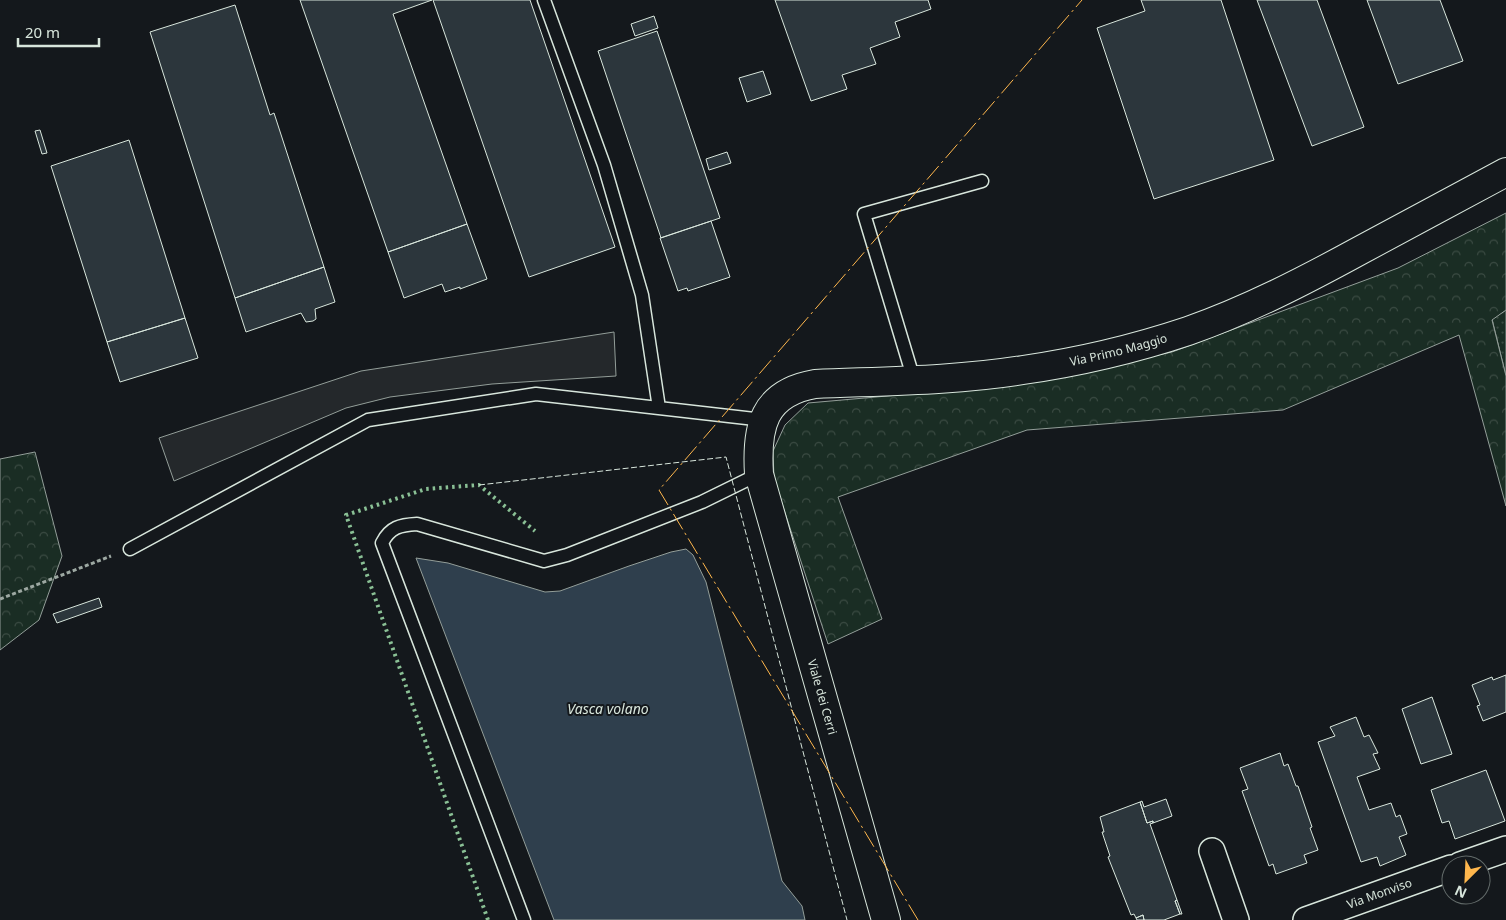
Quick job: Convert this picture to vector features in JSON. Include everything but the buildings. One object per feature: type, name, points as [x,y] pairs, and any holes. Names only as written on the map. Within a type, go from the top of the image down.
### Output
[{"type":"street","name":"Via Primo Maggio","points":[[759,474],[758,450],[760,432],[764,420],[770,408],[780,398],[802,386],[986,375],[1056,365],[1124,350],[1189,330],[1282,292],[1506,172]]},
{"type":"street","name":"Viale dei Cerri","points":[[759,474],[886,920]]},
{"type":"street","points":[[1489,855],[1506,849]]},
{"type":"street","points":[[1212,851],[1236,920]]},
{"type":"street","name":"Via Monviso","points":[[1306,920],[1441,872]]},
{"type":"lane","points":[[544,0],[604,165],[642,294],[659,408]]},
{"type":"lane","points":[[914,380],[864,214],[982,181]]},
{"type":"lane","points":[[130,549],[368,420],[536,394],[764,420]]},
{"type":"lane","points":[[524,920],[382,543],[385,536],[391,530],[402,525],[416,524],[544,561],[567,555],[702,502],[759,474]]},
{"type":"path","points":[[0,599],[130,549]]},
{"type":"green space","points":[[1506,213],[1506,310],[1492,320],[1506,376],[1506,506],[1459,335],[1283,410],[1027,430],[838,497],[882,619],[828,644],[774,479],[773,451],[785,425],[808,403],[1023,384],[1172,352],[1398,268]]},
{"type":"green space","points":[[1506,310],[1506,376],[1492,319]]},
{"type":"green space","points":[[35,452],[62,556],[39,620],[0,650],[0,459]]},
{"type":"shaded area","points":[[614,332],[616,376],[492,384],[390,397],[346,408],[174,481],[159,438],[361,371]]},
{"type":"water","name":"Vasca volano","points":[[686,549],[693,555],[706,582],[782,881],[802,906],[805,920],[554,920],[416,558],[448,563],[545,592],[560,591],[671,552]]},
{"type":"hedge","points":[[488,920],[346,515],[426,489],[479,485],[535,531]]},
{"type":"fence","points":[[479,485],[726,457],[847,920]]},
{"type":"power","points":[[918,920],[659,490],[1082,0]]}]
